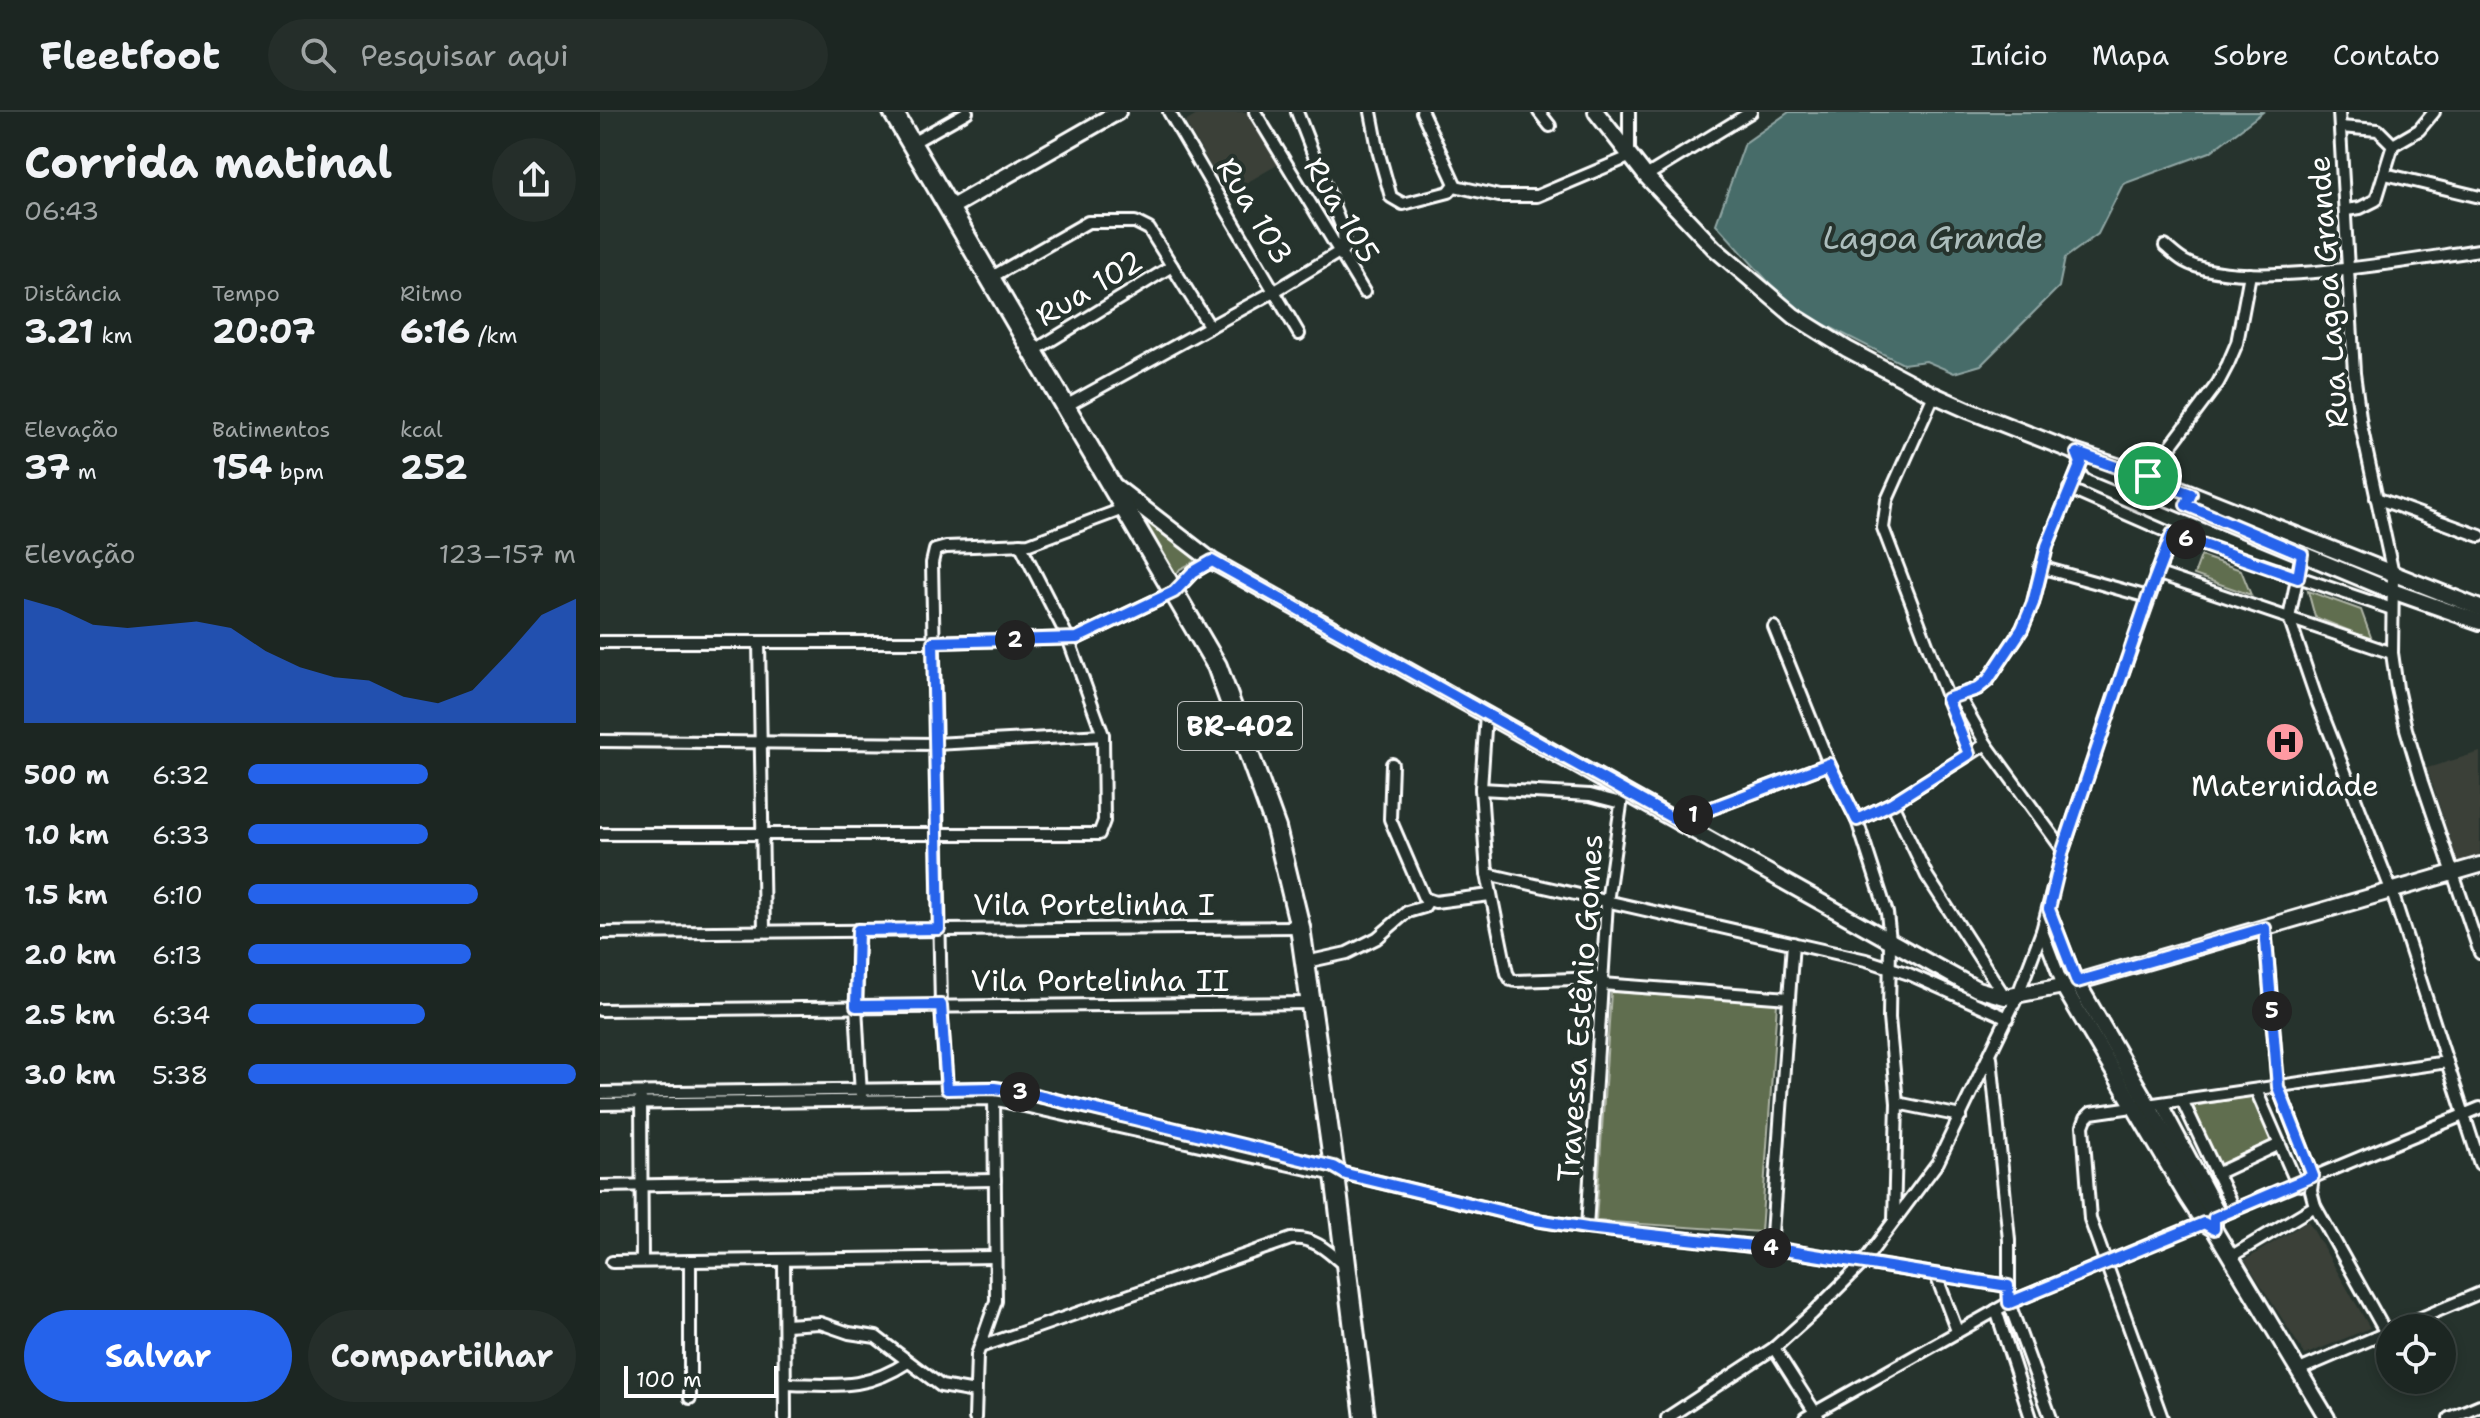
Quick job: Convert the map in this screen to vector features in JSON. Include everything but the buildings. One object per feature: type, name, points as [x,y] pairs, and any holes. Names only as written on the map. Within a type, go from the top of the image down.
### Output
[{"type":"highway","name":"BR-402","points":[[893,112],[1217,666],[1246,741],[1276,828],[1300,927],[1338,1172],[1365,1418]]},
{"type":"street","points":[[912,143],[967,112]]},
{"type":"street","points":[[950,208],[1118,112]]},
{"type":"street","name":"Rua 103","points":[[1169,112],[1299,334]]},
{"type":"street","name":"Rua 105","points":[[1255,112],[1364,292]]},
{"type":"street","points":[[1064,407],[1275,291],[1341,251],[1343,231],[1297,112]]},
{"type":"street","points":[[1371,112],[1391,197],[1399,203],[1431,198],[1449,192],[1455,183]]},
{"type":"street","points":[[1422,112],[1455,183],[1499,196],[1537,196],[1629,157]]},
{"type":"street","points":[[1539,112],[1550,126]]},
{"type":"street","points":[[1596,112],[1629,157],[1714,248],[1794,316],[1847,349],[1934,395],[2079,458],[2480,608]]},
{"type":"street","points":[[1629,112],[1629,157]]},
{"type":"street","points":[[1729,112],[1729,125]]},
{"type":"street","points":[[1646,176],[1751,112]]},
{"type":"street","name":"Rua Lagoa Grande","points":[[2339,112],[2354,373],[2361,425],[2393,574],[2392,653],[2406,729],[2480,953]]},
{"type":"street","points":[[2346,210],[2360,208],[2376,200],[2393,145],[2419,130],[2434,112]]},
{"type":"street","points":[[2340,127],[2378,130],[2393,145]]},
{"type":"street","points":[[2385,174],[2480,197]]},
{"type":"street","points":[[990,278],[1088,222],[1135,222],[1149,229],[1210,327]]},
{"type":"street","points":[[2165,246],[2185,262],[2214,270],[2272,275],[2480,250]]},
{"type":"street","name":"Rua 102","points":[[1032,352],[1172,266]]},
{"type":"street","points":[[2148,476],[2218,383],[2228,364],[2237,343],[2250,274]]},
{"type":"street","points":[[1934,395],[1887,500],[1883,528],[1969,754]]},
{"type":"street","points":[[2079,458],[2148,476],[2302,554],[2392,591],[2480,622]]},
{"type":"street","points":[[1947,699],[1977,689],[1988,680],[2022,629],[2033,603],[2040,567],[2079,458]]},
{"type":"street","points":[[1106,480],[1212,561],[1486,714],[1622,797],[1678,821],[1977,989],[2011,997],[2070,984],[2480,865]]},
{"type":"street","points":[[2069,489],[2172,534],[2392,609]]},
{"type":"street","points":[[2376,498],[2480,536]]},
{"type":"street","points":[[947,1094],[939,929],[932,563],[935,550],[1020,544],[1056,535],[1123,509]]},
{"type":"street","points":[[1667,1418],[1774,1348],[1812,1314],[1862,1264],[1938,1162],[2008,1018],[2011,997],[2042,931],[2063,850],[2156,573],[2172,534]]},
{"type":"street","points":[[600,834],[1099,834],[1104,821],[1103,735],[1068,638],[1020,544]]},
{"type":"street","points":[[2302,554],[2289,618],[2318,703],[2392,892],[2480,1164]]},
{"type":"street","points":[[600,642],[933,642],[1077,638],[1174,592],[1193,572],[1212,561]]},
{"type":"street","points":[[2040,567],[2148,597]]},
{"type":"street","points":[[2156,573],[2392,653]]},
{"type":"street","points":[[1774,627],[1829,764],[1857,820],[1887,913],[1890,940],[1889,1018],[1897,1103],[1894,1221]]},
{"type":"street","points":[[759,642],[764,931]]},
{"type":"street","points":[[1958,695],[1986,744],[2063,850]]},
{"type":"street","points":[[1486,714],[1481,789],[1487,874],[1504,966],[1511,980],[1602,981],[1789,998]]},
{"type":"street","points":[[600,741],[935,744],[1103,735]]},
{"type":"street","points":[[1857,820],[1892,803],[1986,744]]},
{"type":"street","points":[[1392,764],[1390,819],[1419,890],[1428,901]]},
{"type":"street","points":[[1678,821],[1829,764]]},
{"type":"street","points":[[1481,789],[1622,797]]},
{"type":"street","name":"Travessa Estênio Gomes","points":[[1587,1228],[1607,902],[1622,797]]},
{"type":"street","points":[[1892,803],[1927,876],[2011,997]]},
{"type":"street","points":[[1487,874],[1890,967],[2008,1018]]},
{"type":"street","points":[[1428,901],[1490,895]]},
{"type":"street","points":[[1306,962],[1347,953],[1377,938],[1407,912],[1424,907],[1428,901]]},
{"type":"street","points":[[2049,909],[2070,984]]},
{"type":"street","name":"Vila Portelinha I","points":[[600,933],[1300,927]]},
{"type":"street","points":[[2265,928],[2278,1087],[2313,1176],[2311,1191],[2315,1206],[2378,1314]]},
{"type":"street","points":[[858,930],[856,1006],[861,1096]]},
{"type":"street","points":[[2042,931],[2107,1049],[2148,1106],[2230,1257],[2327,1418]]},
{"type":"street","points":[[1771,1248],[1793,943]]},
{"type":"street","name":"Vila Portelinha II","points":[[600,1010],[1312,1003]]},
{"type":"street","points":[[1991,1055],[2008,1226],[2009,1303],[2051,1418]]},
{"type":"street","points":[[2162,1418],[2087,1205],[2084,1121],[2091,1113],[2447,1062]]},
{"type":"street","points":[[2256,1090],[2297,1184],[2311,1191]]},
{"type":"street","points":[[600,1093],[641,1098],[994,1093],[1522,1217],[1587,1228],[1771,1248],[2008,1286]]},
{"type":"street","points":[[975,1418],[977,1355],[996,1301],[994,1093]]},
{"type":"street","points":[[600,1104],[641,1098]]},
{"type":"street","points":[[641,1098],[642,1261]]},
{"type":"street","points":[[2182,1100],[2234,1210]]},
{"type":"street","points":[[1897,1103],[1961,1116]]},
{"type":"street","points":[[2148,1106],[2173,1162],[2192,1195],[2213,1221]]},
{"type":"street","points":[[1774,1348],[1813,1416],[2009,1303],[2480,1108]]},
{"type":"street","points":[[2216,1174],[2280,1144]]},
{"type":"street","points":[[600,1186],[995,1180]]},
{"type":"street","points":[[2230,1257],[2315,1206]]},
{"type":"street","points":[[980,1347],[1291,1239],[1314,1242],[1347,1268]]},
{"type":"street","points":[[612,1262],[995,1257]]},
{"type":"street","points":[[784,1260],[785,1418]]},
{"type":"street","points":[[690,1261],[690,1398]]},
{"type":"street","points":[[1936,1275],[1957,1331]]},
{"type":"street","points":[[2430,1314],[2480,1293]]},
{"type":"street","points":[[1996,1310],[2031,1418]]},
{"type":"street","points":[[785,1325],[820,1323],[849,1333],[876,1337],[941,1386],[975,1392]]},
{"type":"street","points":[[2299,1370],[2376,1337]]},
{"type":"street","points":[[785,1384],[857,1385],[890,1373],[908,1362]]},
{"type":"street","points":[[2449,1418],[2480,1405]]},
{"type":"shaded area","points":[[1202,112],[1248,112],[1279,164],[1227,194],[1185,122]]},
{"type":"shaded area","points":[[2480,752],[2480,859],[2459,866],[2427,768]]},
{"type":"shaded area","points":[[2308,1221],[2370,1328],[2305,1355],[2245,1260]]},
{"type":"green space","points":[[1133,509],[1198,560],[1180,569],[1174,578]]},
{"type":"green space","points":[[2201,556],[2241,570],[2251,595],[2194,575]]},
{"type":"green space","points":[[2308,591],[2361,610],[2372,640],[2315,617]]},
{"type":"green space","points":[[1611,992],[1777,1003],[1761,1232],[1596,1221]]},
{"type":"green space","points":[[2254,1096],[2273,1140],[2219,1165],[2193,1106]]},
{"type":"water","name":"Lagoa Grande","points":[[1789,112],[2263,112],[2210,152],[2123,184],[2098,234],[2065,258],[2059,287],[1981,365],[1954,373],[1926,361],[1903,364],[1792,308],[1716,224],[1745,143]]},
{"type":"place","name":"Maternidade","points":[[2285,742]]},
{"type":"route","points":[[2077,453],[2148,476],[2191,494],[2186,505],[2302,554],[2298,578],[2172,534],[2063,850],[2049,909],[2077,982],[2265,928],[2278,1087],[2313,1176],[2214,1218],[2214,1229],[2204,1223],[2009,1303],[2008,1286],[1771,1248],[1536,1220],[1346,1174],[1334,1167],[1022,1092],[994,1088],[947,1089],[941,1005],[856,1006],[858,930],[939,929],[933,642],[1077,638],[1174,592],[1193,572],[1212,561],[1678,821],[1829,764],[1857,820],[1892,803],[1969,754],[1947,699],[1977,689],[1988,680],[2028,618],[2047,546],[2081,463],[2077,453]]}]
